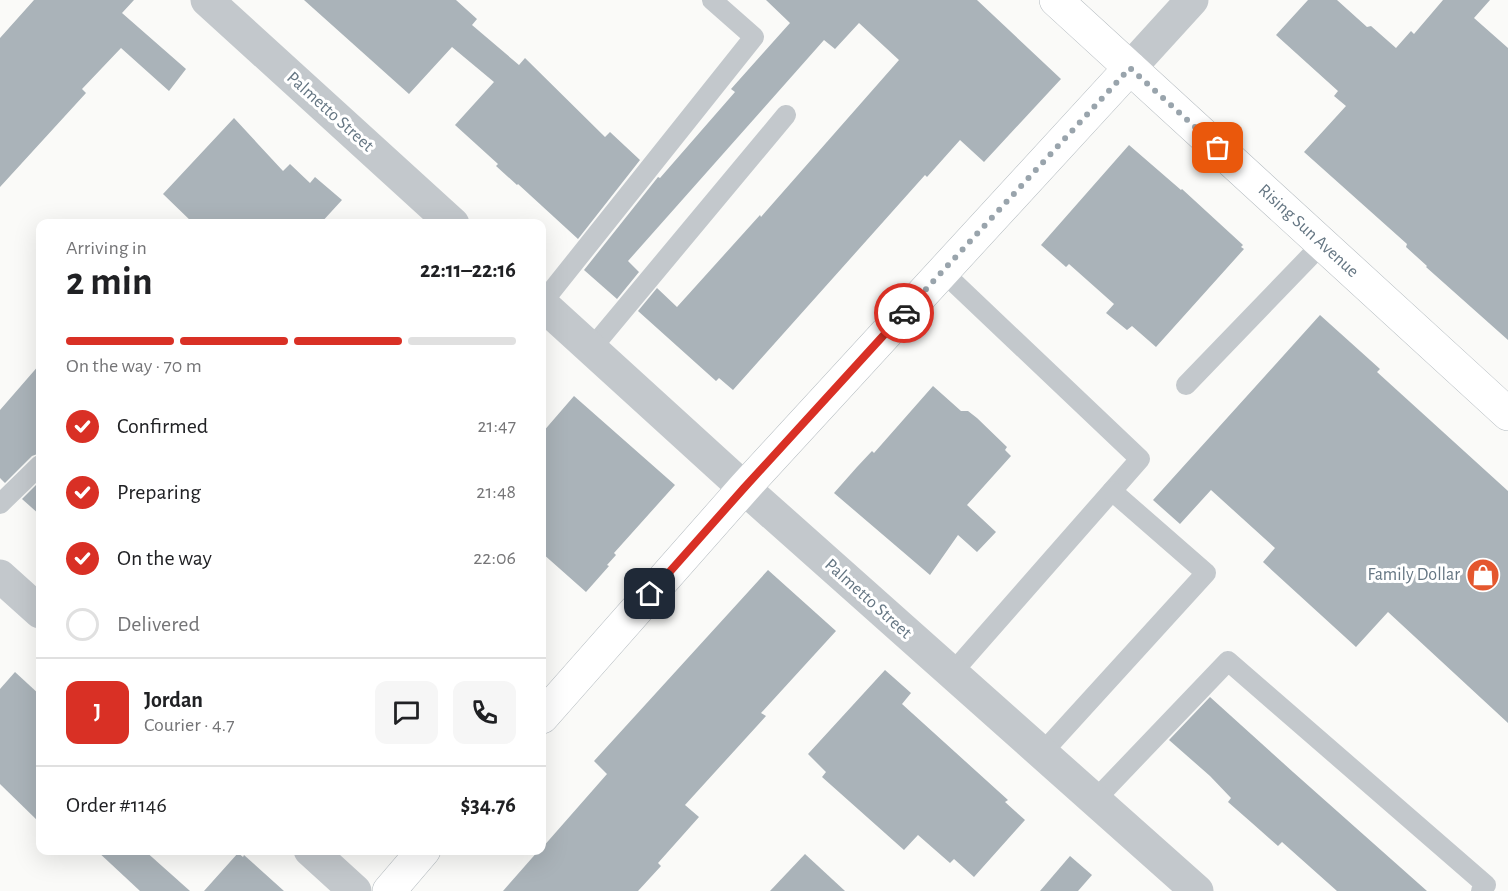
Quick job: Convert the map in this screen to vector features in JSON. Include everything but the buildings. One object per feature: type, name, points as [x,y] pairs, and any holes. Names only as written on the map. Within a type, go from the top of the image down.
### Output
[{"type":"main road","name":"Rising Sun Avenue","points":[[1056,0],[1508,414]]},
{"type":"main road","points":[[546,712],[744,488],[1130,68]]},
{"type":"main road","points":[[389,891],[420,855]]},
{"type":"street","name":"Palmetto Street","points":[[207,0],[448,219]]},
{"type":"street","points":[[1130,68],[1192,0]]},
{"type":"street","name":"Palmetto Street","points":[[546,308],[744,488],[1197,891]]},
{"type":"street","points":[[0,576],[36,608]]},
{"type":"street","points":[[315,855],[355,891]]},
{"type":"lane","points":[[546,299],[754,37],[712,0]]},
{"type":"lane","points":[[591,349],[786,116]]},
{"type":"lane","points":[[1186,385],[1322,244]]},
{"type":"lane","points":[[943,272],[1140,459],[952,673]]},
{"type":"lane","points":[[0,504],[36,469]]},
{"type":"lane","points":[[1042,753],[1206,573],[1112,491]]},
{"type":"lane","points":[[1095,800],[1227,661],[1486,885],[1480,891]]},
{"type":"way so far","points":[[904,313],[1130,68],[1218,148]]},
{"type":"place","name":"Family Dollar","points":[[1483,575]]},
{"type":"route","points":[[650,594],[904,313]]}]
